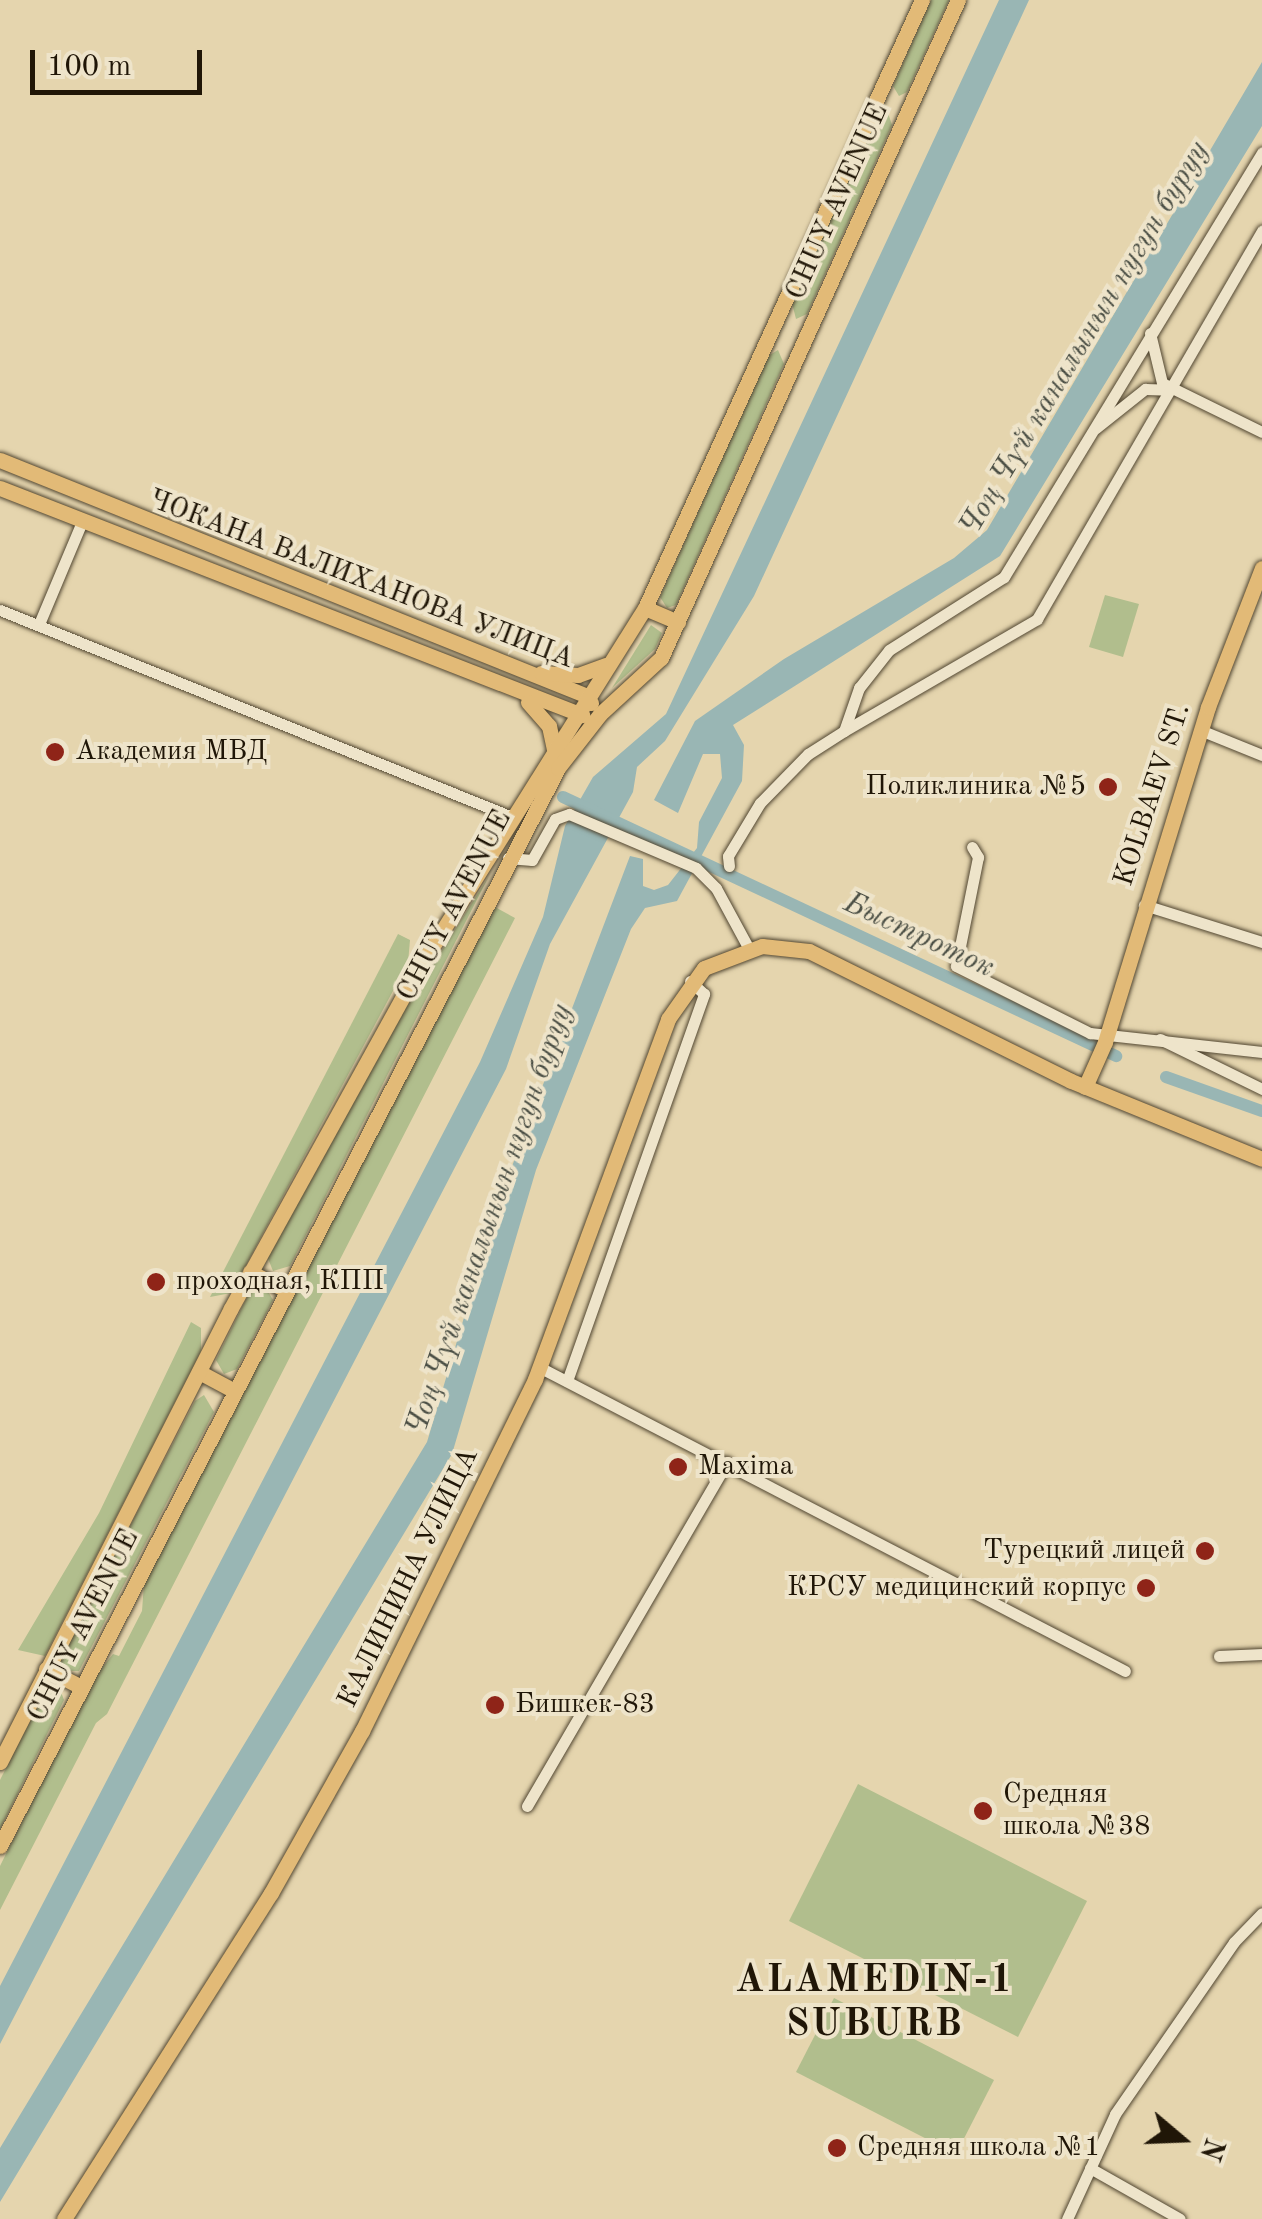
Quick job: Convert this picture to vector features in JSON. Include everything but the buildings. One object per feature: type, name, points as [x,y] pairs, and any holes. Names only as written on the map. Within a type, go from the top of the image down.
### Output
[{"type":"main road","name":"CHUY AVENUE","points":[[0,1762],[250,1272],[419,968],[585,695],[645,608],[922,0]]},
{"type":"main road","name":"CHUY AVENUE","points":[[0,1846],[508,858],[558,768],[600,714],[625,698],[649,674],[678,622],[958,0]]},
{"type":"main road","points":[[878,97],[907,110]]},
{"type":"main road","points":[[774,325],[804,338]]},
{"type":"main road","name":"ЧОКАНА ВАЛИХАНОВА УЛИЦА","points":[[0,460],[585,695],[600,714]]},
{"type":"main road","name":"ЧОКАНА ВАЛИХАНОВА УЛИЦА","points":[[0,488],[81,524],[574,716],[600,714]]},
{"type":"main road","name":"KOLBAEV ST.","points":[[1085,1087],[1106,1038],[1200,730],[1262,568]]},
{"type":"main road","points":[[645,608],[678,622]]},
{"type":"main road","points":[[526,672],[578,674],[609,663],[607,691],[625,698]]},
{"type":"main road","points":[[517,694],[543,716],[554,749]]},
{"type":"main road","points":[[749,949],[790,947],[826,957],[1085,1087],[1262,1159]]},
{"type":"main road","name":"КАЛИНИНА УЛИЦА","points":[[64,2219],[271,1893],[362,1731],[539,1367],[668,1019],[690,982],[717,960],[749,949]]},
{"type":"main road","points":[[250,1272],[286,1290]]},
{"type":"main road","points":[[199,1372],[234,1391]]},
{"type":"main road","points":[[46,1669],[80,1686]]},
{"type":"street","points":[[844,731],[858,688],[889,650],[1004,577],[1262,152]]},
{"type":"street","points":[[729,866],[728,856],[769,793],[844,731],[1037,619],[1173,391],[1262,231]]},
{"type":"street","points":[[1150,333],[1152,359],[1173,391]]},
{"type":"street","points":[[1088,434],[1144,389],[1173,391],[1262,432]]},
{"type":"street","points":[[39,624],[81,524]]},
{"type":"street","points":[[0,610],[512,817]]},
{"type":"street","points":[[1200,730],[1262,755]]},
{"type":"street","points":[[508,858],[532,860],[555,820],[569,814],[696,868],[716,888],[749,949]]},
{"type":"street","points":[[972,847],[978,858],[956,966],[1106,1038],[1156,1037],[1262,1052]]},
{"type":"street","points":[[1144,905],[1262,942]]},
{"type":"street","points":[[566,1381],[704,994],[690,982]]},
{"type":"street","points":[[1156,1037],[1262,1088]]},
{"type":"street","points":[[539,1367],[1125,1671]]},
{"type":"street","points":[[527,1806],[726,1462]]},
{"type":"street","points":[[1219,1656],[1262,1654]]},
{"type":"street","points":[[1067,2219],[1115,2114],[1234,1942],[1262,1913]]},
{"type":"street","points":[[1090,2168],[1180,2219]]},
{"type":"green space","points":[[931,0],[949,0],[907,92],[899,96],[893,86]]},
{"type":"green space","points":[[888,113],[892,125],[807,314],[796,319],[792,303],[877,118]]},
{"type":"green space","points":[[778,350],[784,364],[676,605],[667,608],[660,597],[768,356]]},
{"type":"green space","points":[[1105,595],[1139,604],[1123,657],[1089,647]]},
{"type":"green space","points":[[651,625],[662,633],[655,649],[612,688]]},
{"type":"green space","points":[[489,876],[290,1266],[273,1271],[267,1256],[391,1030]]},
{"type":"green space","points":[[495,907],[515,918],[107,1714],[96,1723],[0,1910],[0,1866],[93,1679],[113,1654],[119,1656],[142,1611],[144,1584]]},
{"type":"green space","points":[[398,934],[410,940],[408,963],[231,1293],[210,1297]]},
{"type":"green space","points":[[266,1288],[273,1300],[237,1369],[224,1374],[216,1360],[251,1289]]},
{"type":"green space","points":[[191,1322],[201,1328],[201,1351],[45,1656],[18,1650],[99,1513]]},
{"type":"green space","points":[[204,1395],[214,1412],[79,1671],[67,1671],[59,1663],[195,1401]]},
{"type":"green space","points":[[58,1684],[64,1700],[0,1829],[0,1780],[45,1691]]},
{"type":"green space","points":[[858,1784],[1087,1901],[1018,2037],[789,1921]]},
{"type":"green space","points":[[834,1998],[994,2080],[956,2154],[796,2072]]},
{"type":"water","points":[[999,0],[1029,0],[754,596],[665,741],[637,767],[633,792],[550,944],[506,1069],[0,2044],[0,1986],[480,1062],[543,917],[565,826],[593,777],[666,714]]},
{"type":"water","points":[[1262,62],[1262,126],[1000,556],[733,725],[744,745],[742,781],[677,901],[645,908],[631,929],[536,1170],[452,1454],[0,2202],[0,2148],[427,1442],[498,1203],[630,856],[643,859],[643,886],[654,890],[668,885],[697,848],[699,822],[722,778],[720,754],[703,754],[678,813],[654,800],[695,721],[784,659],[954,558],[987,530]]},
{"type":"waterway","name":"Быстроток","points":[[563,797],[1116,1056]]},
{"type":"waterway","name":"Быстроток","points":[[1166,1077],[1262,1111]]},
{"type":"place","name":"Академия МВД","points":[[55,752]]},
{"type":"place","name":"Поликлиника №5","points":[[1108,787]]},
{"type":"place","name":"проходная, КПП","points":[[156,1282]]},
{"type":"place","name":"Maxima","points":[[678,1467]]},
{"type":"place","name":"Турецкий лицей","points":[[1205,1551]]},
{"type":"place","name":"КРСУ медицинский корпус","points":[[1146,1588]]},
{"type":"place","name":"Бишкек-83","points":[[495,1705]]},
{"type":"place","name":"Средняя школа №38","points":[[983,1811]]},
{"type":"place","name":"Средняя школа №1","points":[[837,2148]]},
{"type":"district","name":"ALAMEDIN-1 SUBURB","points":[[875,2004]]},
{"type":"water label","name":"Чоң Чүй каналынын нугун буруу","points":[[1085,339]]},
{"type":"water label","name":"Чоң Чүй каналынын нугун буруу","points":[[490,1220]]}]
